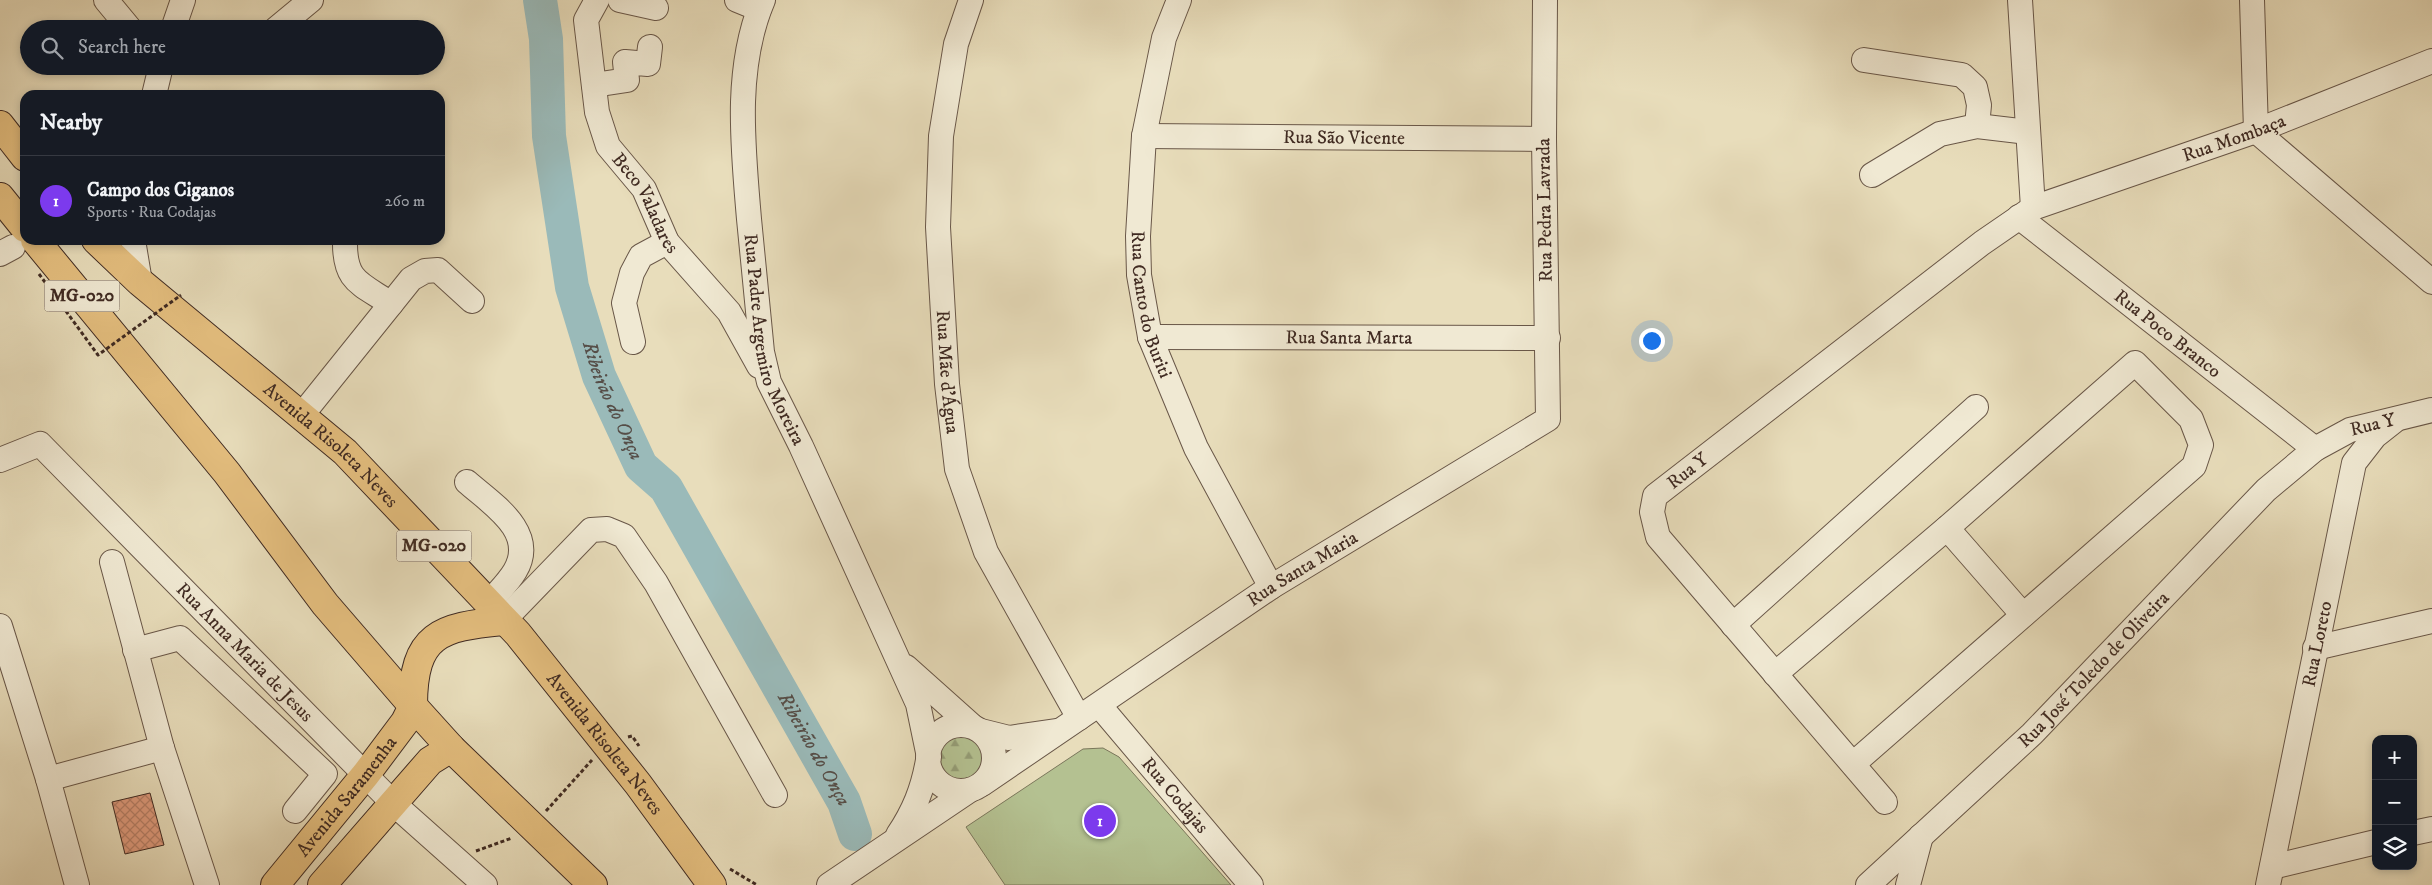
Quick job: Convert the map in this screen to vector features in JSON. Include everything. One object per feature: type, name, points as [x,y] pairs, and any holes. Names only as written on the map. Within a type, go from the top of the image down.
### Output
[{"type":"main road","points":[[0,126],[20,151]]},
{"type":"main road","name":"MG-020","points":[[0,197],[18,242]]},
{"type":"main road","name":"MG-020","points":[[21,245],[227,473],[325,604],[413,706],[451,748],[593,885]]},
{"type":"main road","name":"Avenida Risoleta Neves","points":[[107,245],[140,282],[345,452],[518,634],[638,784],[713,884]]},
{"type":"main road","points":[[413,706],[414,672],[418,660],[428,645],[442,632],[496,613]]},
{"type":"main road","name":"Avenida Saramenha","points":[[275,885],[366,774],[405,722],[413,706]]},
{"type":"main road","name":"Avenida Saramenha","points":[[322,885],[430,761],[451,748]]},
{"type":"street","points":[[106,0],[123,20]]},
{"type":"street","points":[[176,20],[183,0]]},
{"type":"street","points":[[287,20],[311,0]]},
{"type":"street","name":"Beco Valadares","points":[[597,0],[586,20],[597,112],[608,146],[644,189],[667,242],[729,312],[769,382]]},
{"type":"street","points":[[620,0],[656,8]]},
{"type":"street","points":[[737,0],[761,4]]},
{"type":"street","name":"Rua Mãe d'Água","points":[[971,0],[956,44],[941,136],[938,227],[947,384],[957,469],[986,552],[1072,723]]},
{"type":"street","name":"Rua Canto do Buriti","points":[[1179,0],[1164,38],[1144,136],[1138,236],[1139,275],[1150,337],[1196,448],[1271,587]]},
{"type":"street","name":"Rua Pedra Lavrada","points":[[1545,0],[1544,139],[1548,419]]},
{"type":"street","points":[[2020,0],[2028,132],[2026,212]]},
{"type":"street","points":[[2252,0],[2256,130],[2432,282]]},
{"type":"street","name":"Rua Padre Argemiro Moreira","points":[[761,4],[752,32],[745,80],[742,135],[762,352],[769,382],[918,704],[928,758]]},
{"type":"street","points":[[594,85],[627,80],[625,62],[648,64],[650,47]]},
{"type":"street","points":[[1864,60],[1962,75],[1975,87],[1979,105],[1977,126]]},
{"type":"street","name":"Rua Mombaça","points":[[2026,212],[2256,130],[2432,61]]},
{"type":"street","points":[[155,90],[159,75]]},
{"type":"street","points":[[1872,175],[1940,134],[1977,126],[2028,132]]},
{"type":"street","name":"Rua São Vicente","points":[[1144,136],[1544,139]]},
{"type":"street","name":"Rua Poco Branco","points":[[2026,212],[2315,449]]},
{"type":"street","name":"Rua Y","points":[[1885,802],[1658,537],[1652,512],[1655,496],[2026,212]]},
{"type":"street","points":[[633,342],[624,303],[632,273],[640,256],[667,242]]},
{"type":"street","points":[[134,245],[140,282]]},
{"type":"street","points":[[345,245],[345,265],[351,276],[391,304]]},
{"type":"street","points":[[302,416],[411,279],[425,271],[438,270],[472,301]]},
{"type":"street","name":"Rua Santa Marta","points":[[1150,337],[1548,338]]},
{"type":"street","points":[[1775,674],[1947,528],[2135,363],[2191,419],[2202,445],[2194,466],[1853,764]]},
{"type":"street","points":[[1733,625],[1976,407]]},
{"type":"street","name":"Rua Y","points":[[2315,449],[2350,430],[2432,410]]},
{"type":"street","name":"Rua Loreto","points":[[2270,876],[2354,462],[2376,436],[2397,418]]},
{"type":"street","name":"Rua Santa Maria","points":[[829,885],[1099,705],[1271,587],[1548,419]]},
{"type":"street","name":"Rua Anna Maria de Jesus","points":[[0,460],[40,444],[394,804],[485,885]]},
{"type":"street","name":"Rua José Toledo de Oliveira","points":[[1868,885],[2032,734],[2266,490],[2315,449]]},
{"type":"street","points":[[467,482],[510,520],[522,540],[520,557],[496,613]]},
{"type":"street","points":[[1947,528],[2023,615]]},
{"type":"street","points":[[496,613],[592,530],[607,529],[624,536],[656,583],[775,795]]},
{"type":"street","points":[[112,562],[162,748],[206,885]]},
{"type":"street","points":[[2315,648],[2432,621]]},
{"type":"street","points":[[0,626],[48,778],[77,885]]},
{"type":"street","points":[[135,650],[180,638],[325,774],[295,811]]},
{"type":"street","name":"Rua Padre Argemiro Moreira","points":[[899,660],[977,729]]},
{"type":"street","name":"Rua Codajas","points":[[1099,705],[1252,885]]},
{"type":"street","name":"Rua Santa Maria","points":[[977,729],[1009,738],[1072,723]]},
{"type":"street","points":[[961,725],[977,729],[993,748],[993,768],[976,787],[951,790],[935,778],[928,758],[934,740],[941,732],[961,725]]},
{"type":"street","points":[[48,778],[162,748]]},
{"type":"street","name":"Rua Santa Maria","points":[[888,846],[916,804],[923,787],[928,758]]},
{"type":"street","points":[[2417,832],[2432,829]]},
{"type":"street","points":[[1908,885],[1921,836]]},
{"type":"street","points":[[2270,876],[2372,843]]},
{"type":"path","points":[[39,274],[98,355],[181,294]]},
{"type":"path","points":[[540,818],[595,757]]},
{"type":"path","points":[[467,854],[518,836]]},
{"type":"green space","points":[[961,731],[980,739],[988,758],[980,777],[961,785],[942,777],[934,758],[942,739]]},
{"type":"green space","points":[[1103,748],[1119,757],[1231,885],[1005,885],[966,827],[1083,749]]},
{"type":"building","points":[[150,793],[164,845],[125,854],[112,802]]},
{"type":"waterway","name":"Ribeirão do Onça","points":[[540,0],[546,39],[549,136],[572,287],[599,376],[641,466],[666,488],[844,802],[855,834]]},
{"type":"place","name":"Campo dos Ciganos","points":[[1100,821]]}]
